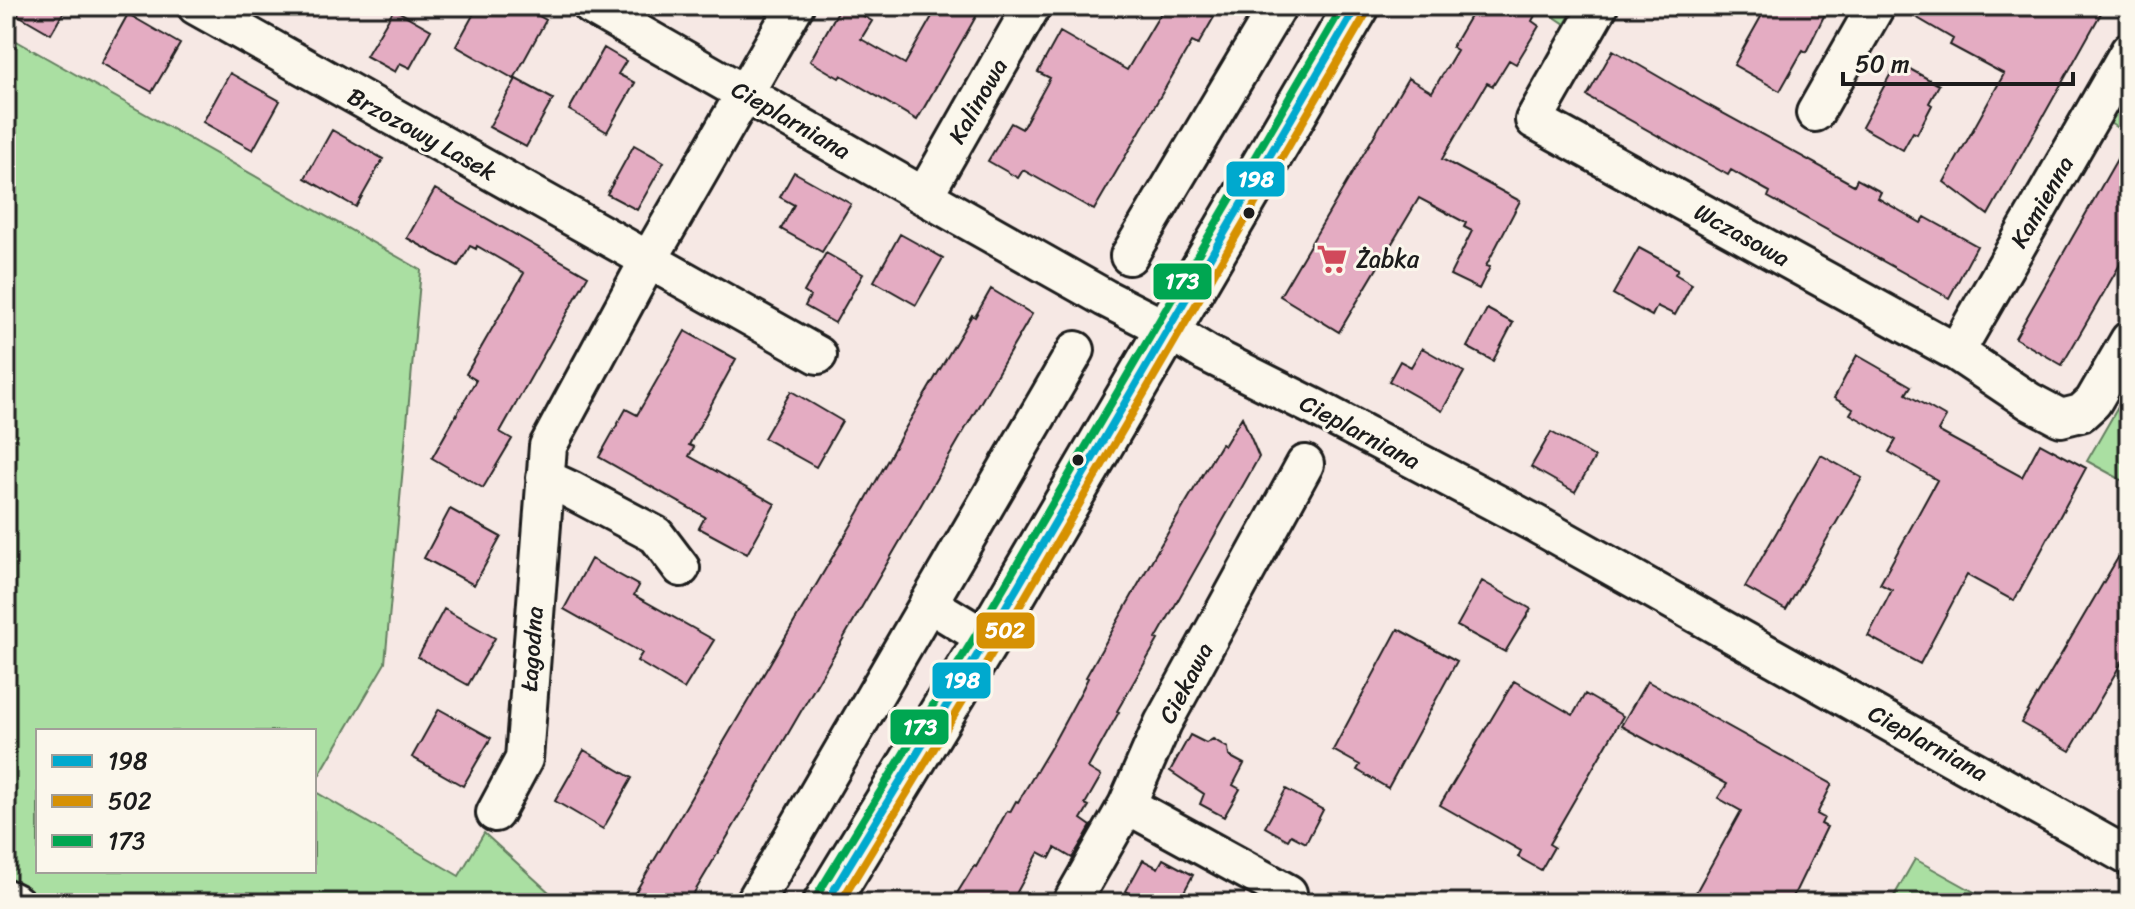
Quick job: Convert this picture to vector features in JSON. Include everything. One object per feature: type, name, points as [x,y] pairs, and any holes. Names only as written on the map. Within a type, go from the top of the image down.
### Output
[{"type":"street","name":"Brzozowy Lasek","points":[[196,6],[648,261]]},
{"type":"street","name":"Cieplarniana","points":[[591,6],[1105,298],[1536,524],[2129,857]]},
{"type":"street","name":"Łagodna","points":[[495,813],[524,759],[545,478],[552,435],[795,6]]},
{"type":"street","name":"Kalinowa","points":[[924,196],[1032,6]]},
{"type":"street","points":[[1129,256],[1278,6]]},
{"type":"street","points":[[826,903],[987,639],[1357,6]]},
{"type":"street","name":"Wczasowa","points":[[1599,6],[1534,120],[1956,352],[2029,401],[2061,418],[2081,413],[2093,402],[2129,340]]},
{"type":"street","points":[[1815,113],[1876,6]]},
{"type":"street","name":"Kamienna","points":[[1956,352],[2129,51]]},
{"type":"street","points":[[648,261],[818,355]]},
{"type":"street","points":[[754,903],[1076,350]]},
{"type":"street","name":"Ciekawa","points":[[1071,903],[1127,805],[1163,723],[1305,464]]},
{"type":"street","points":[[545,478],[656,535],[681,568]]},
{"type":"street","points":[[928,603],[987,639]]},
{"type":"street","points":[[1127,805],[1288,893]]},
{"type":"street","points":[[6,898],[16,903]]},
{"type":"green space","points":[[1538,6],[1575,6],[1565,24]]},
{"type":"green space","points":[[6,35],[421,270],[385,663],[316,781],[316,729],[36,729],[36,873],[316,873],[316,792],[459,876],[484,833],[561,903],[49,903],[6,880]]},
{"type":"green space","points":[[2129,84],[2129,135],[2108,122]]},
{"type":"green space","points":[[2129,388],[2129,484],[2087,461]]},
{"type":"green space","points":[[1915,859],[1994,903],[1890,903]]},
{"type":"building","points":[[6,6],[67,6],[51,34]]},
{"type":"building","points":[[478,6],[502,6],[512,12],[521,6],[546,20],[514,79],[456,46]]},
{"type":"building","points":[[841,6],[872,21],[861,39],[905,64],[938,6],[982,6],[917,120],[841,75],[839,78],[810,61]]},
{"type":"building","points":[[1165,6],[1214,6],[1209,14],[1214,17],[1198,45],[1192,42],[1094,210],[1023,170],[1018,178],[988,161],[1011,123],[1022,129],[1050,78],[1038,72],[1060,32],[1127,70]]},
{"type":"building","points":[[1476,6],[1540,6],[1532,21],[1539,26],[1516,64],[1509,60],[1493,86],[1487,83],[1442,159],[1520,201],[1486,266],[1490,267],[1479,289],[1450,275],[1472,231],[1464,227],[1466,223],[1419,198],[1339,332],[1280,296],[1408,78],[1432,92],[1457,50],[1452,47]]},
{"type":"building","points":[[1767,6],[1829,6],[1806,52],[1803,50],[1780,91],[1734,65]]},
{"type":"building","points":[[1897,6],[2105,6],[1988,215],[1944,182],[2004,74],[1950,45],[1953,39]]},
{"type":"building","points":[[394,9],[431,30],[410,68],[400,63],[395,72],[366,56]]},
{"type":"building","points":[[128,14],[180,44],[152,92],[101,63]]},
{"type":"building","points":[[604,48],[626,61],[618,74],[635,83],[607,132],[569,110]]},
{"type":"building","points":[[1613,50],[1854,185],[1857,179],[1881,192],[1878,198],[1921,223],[1925,217],[1977,246],[1949,298],[1768,197],[1770,192],[1731,170],[1728,175],[1587,96]]},
{"type":"building","points":[[1897,62],[1939,85],[1917,134],[1913,132],[1903,150],[1862,127]]},
{"type":"building","points":[[230,73],[280,101],[253,150],[203,122]]},
{"type":"building","points":[[516,79],[553,99],[526,147],[489,127]]},
{"type":"building","points":[[332,130],[383,159],[356,207],[305,178]]},
{"type":"building","points":[[2129,138],[2129,249],[2062,365],[2015,338]]},
{"type":"building","points":[[634,145],[664,162],[637,210],[607,194]]},
{"type":"building","points":[[794,172],[851,204],[822,252],[781,229],[794,205],[780,197]]},
{"type":"building","points":[[435,189],[588,276],[500,432],[512,439],[483,488],[432,458],[476,380],[466,374],[524,273],[477,246],[476,249],[470,246],[458,266],[407,238]]},
{"type":"building","points":[[900,234],[943,258],[916,305],[874,281]]},
{"type":"building","points":[[1639,248],[1678,269],[1675,274],[1692,284],[1675,315],[1657,306],[1652,316],[1613,294]]},
{"type":"building","points":[[826,253],[863,274],[835,323],[805,306],[810,296],[804,292]]},
{"type":"building","points":[[991,289],[1032,314],[757,787],[688,903],[629,903],[972,315],[975,317]]},
{"type":"building","points":[[1487,309],[1513,323],[1493,361],[1467,347]]},
{"type":"building","points":[[685,331],[736,359],[689,445],[694,447],[689,456],[775,504],[747,554],[699,528],[705,517],[599,457],[626,409],[637,415]]},
{"type":"building","points":[[1422,348],[1464,372],[1442,411],[1389,381],[1400,361],[1411,367]]},
{"type":"building","points":[[1857,355],[1911,386],[1906,394],[1946,417],[1938,431],[2022,477],[2040,443],[2086,468],[2014,601],[1967,575],[1920,664],[1868,636],[1892,590],[1880,584],[1937,480],[1889,452],[1896,440],[1850,414],[1853,409],[1834,398]]},
{"type":"building","points":[[791,391],[842,421],[816,467],[764,438]]},
{"type":"building","points":[[1242,417],[1259,457],[1156,639],[1088,768],[1101,776],[1085,804],[1089,806],[1081,819],[1091,826],[1083,840],[1072,858],[1055,848],[1050,858],[1039,852],[1011,903],[951,903],[976,867],[1007,811],[1010,812],[1018,802],[1051,747],[1086,677],[1160,546],[1221,444],[1224,446]]},
{"type":"building","points":[[1551,432],[1595,457],[1575,492],[1531,467]]},
{"type":"building","points":[[1821,455],[1862,478],[1786,610],[1745,587]]},
{"type":"building","points":[[450,509],[501,537],[474,585],[424,558]]},
{"type":"building","points":[[2129,539],[2129,650],[2070,751],[2021,723]]},
{"type":"building","points":[[591,559],[639,586],[634,595],[714,640],[684,689],[637,661],[642,653],[564,609]]},
{"type":"building","points":[[1482,581],[1531,609],[1505,652],[1457,626]]},
{"type":"building","points":[[444,609],[495,638],[468,685],[418,657]]},
{"type":"building","points":[[1398,629],[1457,661],[1388,788],[1357,770],[1360,765],[1333,750]]},
{"type":"building","points":[[1514,681],[1573,715],[1585,694],[1623,716],[1549,844],[1554,847],[1541,870],[1518,857],[1521,851],[1440,805]]},
{"type":"building","points":[[1647,681],[1832,784],[1817,814],[1824,818],[1821,824],[1827,827],[1790,903],[1690,903],[1741,811],[1718,798],[1727,784],[1621,726]]},
{"type":"building","points":[[439,709],[491,738],[463,786],[412,757]]},
{"type":"building","points":[[1190,735],[1206,743],[1213,739],[1228,748],[1229,756],[1244,764],[1233,785],[1240,789],[1224,817],[1200,804],[1204,794],[1170,771]]},
{"type":"building","points":[[584,750],[632,778],[603,829],[555,801]]},
{"type":"building","points":[[1286,789],[1323,810],[1306,843],[1291,835],[1288,840],[1265,827]]},
{"type":"building","points":[[1163,859],[1193,875],[1178,903],[1147,903],[1126,891],[1143,860],[1158,868]]},
{"type":"transit line","name":"173","points":[[816,897],[977,633],[1343,6]]},
{"type":"transit line","name":"198","points":[[826,903],[987,639],[1357,6]]},
{"type":"transit line","name":"502","points":[[840,903],[997,645],[1367,12]]},
{"type":"place","name":"Żabka","points":[[1332,259]]}]
